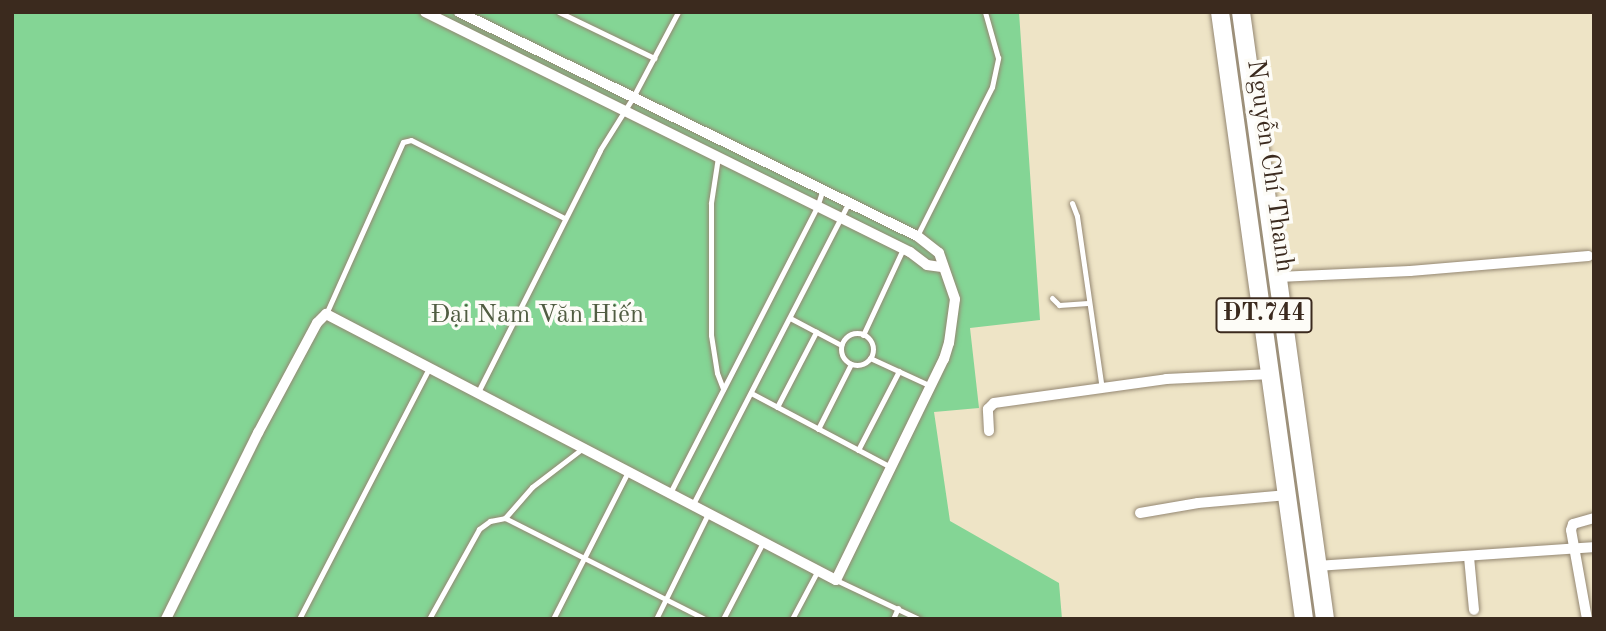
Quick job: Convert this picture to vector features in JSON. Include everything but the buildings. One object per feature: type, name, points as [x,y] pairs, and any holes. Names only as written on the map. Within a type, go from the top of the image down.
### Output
[{"type":"main road","name":"Nguyễn Chí Thanh","points":[[1220,12],[1304,619]]},
{"type":"main road","name":"Nguyễn Chí Thanh","points":[[1241,12],[1325,619]]},
{"type":"main road","points":[[1272,374],[1292,373]]},
{"type":"street","points":[[425,12],[903,249],[927,265],[942,267]]},
{"type":"street","points":[[166,619],[258,433],[317,323],[326,314],[836,580],[931,386],[949,343],[955,299],[939,253],[918,236],[632,99],[459,12]]},
{"type":"street","points":[[1278,277],[1410,271],[1588,256]]},
{"type":"street","points":[[989,431],[988,409],[994,403],[1166,379],[1272,374]]},
{"type":"street","points":[[1140,513],[1198,503],[1288,495]]},
{"type":"street","points":[[1587,619],[1571,530],[1573,524],[1594,518]]},
{"type":"street","points":[[1318,566],[1594,547]]},
{"type":"street","points":[[1469,557],[1474,610]]},
{"type":"lane","points":[[559,12],[654,58]]},
{"type":"lane","points":[[477,394],[564,218],[678,12]]},
{"type":"lane","points":[[918,236],[992,87],[998,58],[985,13]]},
{"type":"lane","points":[[326,314],[403,142],[411,140],[564,218]]},
{"type":"lane","points":[[718,157],[711,203],[711,335],[717,373],[723,389]]},
{"type":"lane","points":[[670,494],[817,207],[823,189]]},
{"type":"lane","points":[[692,506],[849,202]]},
{"type":"lane","points":[[1072,203],[1077,216],[1102,389]]},
{"type":"lane","points":[[863,335],[903,249]]},
{"type":"lane","points":[[1052,298],[1059,305],[1088,303]]},
{"type":"lane","points":[[790,318],[841,345]]},
{"type":"lane","points":[[777,407],[816,332]]},
{"type":"lane","points":[[852,334],[863,335],[871,342],[870,358],[862,365],[850,364],[842,356],[841,345],[852,334]]},
{"type":"lane","points":[[870,358],[931,386]]},
{"type":"lane","points":[[818,429],[850,364]]},
{"type":"lane","points":[[299,619],[429,368]]},
{"type":"lane","points":[[858,450],[899,371]]},
{"type":"lane","points":[[751,393],[891,467]]},
{"type":"lane","points":[[429,619],[479,529],[491,521],[505,518],[532,487],[583,447]]},
{"type":"lane","points":[[553,619],[628,472]]},
{"type":"lane","points":[[656,619],[708,514]]},
{"type":"lane","points":[[505,518],[705,619]]},
{"type":"lane","points":[[723,619],[763,542]]},
{"type":"lane","points":[[792,619],[818,570]]},
{"type":"lane","points":[[836,580],[919,619]]},
{"type":"lane","points":[[893,619],[898,608]]},
{"type":"green space","name":"Đại Nam Văn Hiến","points":[[12,12],[1019,12],[1040,320],[970,328],[979,408],[934,412],[950,521],[1059,583],[1062,619],[12,619]]}]
